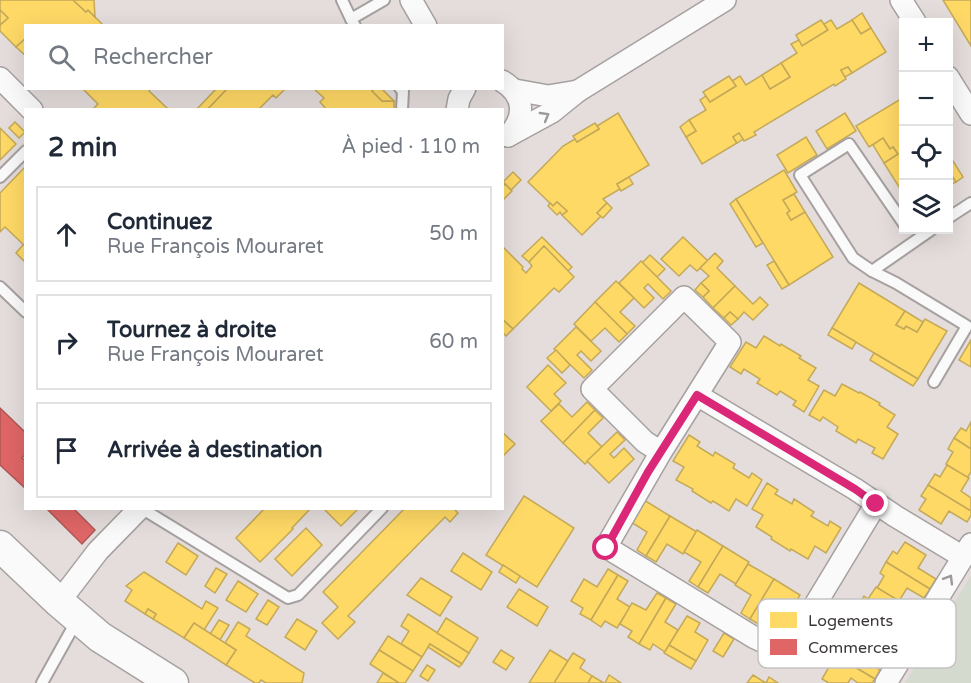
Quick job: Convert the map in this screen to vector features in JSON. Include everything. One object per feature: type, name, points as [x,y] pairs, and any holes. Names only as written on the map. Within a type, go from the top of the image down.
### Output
[{"type":"main road","points":[[0,546],[68,611],[100,637],[173,683]]},
{"type":"street","points":[[411,0],[425,24]]},
{"type":"street","points":[[505,137],[552,112],[578,91],[725,0]]},
{"type":"street","points":[[901,0],[912,18]]},
{"type":"street","points":[[0,78],[30,108]]},
{"type":"street","points":[[953,85],[971,114]]},
{"type":"street","points":[[509,86],[548,96],[578,91]]},
{"type":"street","points":[[505,137],[517,127],[521,115],[520,102],[509,86]]},
{"type":"street","points":[[452,90],[456,108]]},
{"type":"street","points":[[457,108],[464,90]]},
{"type":"street","points":[[661,452],[645,442],[592,389],[684,297],[730,342],[661,452],[606,548],[758,640]]},
{"type":"street","points":[[697,395],[855,489],[876,504],[967,550],[937,599]]},
{"type":"street","points":[[819,599],[876,504]]},
{"type":"street","points":[[68,611],[98,551],[133,513]]},
{"type":"street","points":[[886,683],[895,668]]},
{"type":"lane","points":[[342,0],[353,22],[384,0]]},
{"type":"lane","points":[[402,90],[402,108]]},
{"type":"lane","points":[[899,218],[849,144],[800,175],[853,258],[967,326],[934,382]]},
{"type":"lane","points":[[0,177],[24,153]]},
{"type":"lane","points":[[953,215],[971,203]]},
{"type":"lane","points":[[910,234],[914,240]]},
{"type":"lane","points":[[872,271],[924,234]]},
{"type":"lane","points":[[0,286],[24,310]]},
{"type":"lane","points":[[133,513],[288,598],[298,595],[380,510]]},
{"type":"lane","points":[[42,683],[68,611]]},
{"type":"shaded area","points":[[971,575],[971,683],[905,683],[914,668],[956,668],[956,600]]},
{"type":"building: Logements","points":[[0,0],[73,0],[86,12],[88,10],[102,24],[24,24],[24,40],[16,47],[0,31],[0,25],[8,18],[0,10]]},
{"type":"building: Logements","points":[[73,0],[94,0],[95,17],[88,10],[86,12]]},
{"type":"building: Logements","points":[[943,0],[971,0],[971,46]]},
{"type":"building: Logements","points":[[0,10],[8,18],[0,25]]},
{"type":"building: Logements","points":[[862,13],[871,28],[861,34],[852,20]]},
{"type":"building: Logements","points":[[821,20],[828,30],[802,46],[796,35]]},
{"type":"building: Logements","points":[[831,20],[837,29],[852,20],[861,34],[871,28],[886,52],[852,73],[848,67],[841,70],[846,79],[754,132],[756,135],[744,141],[739,133],[733,137],[737,143],[702,164],[686,137],[696,131],[689,120],[706,110],[700,100],[706,96],[710,102],[736,86],[732,81],[740,76],[746,85],[762,75],[770,89],[790,77],[781,63],[797,53],[791,44],[799,40],[802,46],[828,30],[824,24]]},
{"type":"building: Logements","points":[[24,40],[24,54],[16,47]]},
{"type":"building: Logements","points":[[781,63],[790,77],[770,89],[762,75]]},
{"type":"building: Logements","points":[[848,67],[852,73],[845,77],[841,70]]},
{"type":"building: Logements","points":[[729,76],[736,86],[710,102],[703,92]]},
{"type":"building: Logements","points":[[84,90],[150,90],[167,108],[94,108],[98,104]]},
{"type":"building: Logements","points":[[215,90],[226,90],[209,108],[198,108]]},
{"type":"building: Logements","points":[[226,90],[284,90],[276,98],[273,95],[260,108],[209,108]]},
{"type":"building: Logements","points":[[315,90],[372,90],[382,101],[394,101],[394,108],[325,108],[320,102],[324,98]]},
{"type":"building: Logements","points":[[383,90],[394,101],[382,101],[372,91]]},
{"type":"building: Logements","points":[[899,100],[899,187],[884,163],[898,154],[893,147],[890,149],[883,138],[869,147],[856,126]]},
{"type":"building: Logements","points":[[618,113],[649,165],[617,184],[620,189],[603,199],[607,203],[597,213],[601,216],[582,235],[562,215],[567,211],[557,202],[553,206],[528,182],[563,146],[575,139],[577,142],[599,129],[597,126]]},
{"type":"building: Logements","points":[[845,113],[856,131],[827,149],[816,131]]},
{"type":"building: Logements","points":[[689,120],[696,131],[686,137],[680,127]]},
{"type":"building: Logements","points":[[15,122],[24,133],[19,138],[9,128]]},
{"type":"building: Logements","points":[[595,123],[599,129],[577,142],[573,136]]},
{"type":"building: Logements","points":[[0,128],[16,144],[0,160]]},
{"type":"building: Logements","points":[[739,133],[743,139],[737,143],[733,137]]},
{"type":"building: Logements","points":[[806,137],[817,155],[788,173],[777,155]]},
{"type":"building: Logements","points":[[883,138],[890,149],[893,147],[898,154],[884,163],[873,145]]},
{"type":"building: Logements","points":[[953,161],[963,177],[956,182],[953,178]]},
{"type":"building: Logements","points":[[24,168],[24,245],[5,227],[0,232],[0,193]]},
{"type":"building: Logements","points":[[784,170],[797,192],[783,200],[790,211],[787,213],[791,220],[805,212],[833,257],[789,285],[736,199]]},
{"type":"building: Logements","points":[[513,172],[521,180],[511,190],[504,181]]},
{"type":"building: Logements","points":[[629,177],[633,184],[621,191],[617,184]]},
{"type":"building: Logements","points":[[504,185],[512,191],[504,199]]},
{"type":"building: Logements","points":[[794,194],[805,212],[791,220],[787,213],[790,211],[783,200]]},
{"type":"building: Logements","points":[[736,199],[763,243],[756,247],[730,204]]},
{"type":"building: Logements","points":[[557,202],[567,211],[562,215],[560,212],[557,215],[548,206],[550,203],[553,206]]},
{"type":"building: Logements","points":[[607,203],[612,208],[603,218],[597,213]]},
{"type":"building: Logements","points":[[542,237],[572,267],[568,271],[544,246],[529,262],[522,256]]},
{"type":"building: Logements","points":[[683,237],[708,261],[697,271],[690,265],[679,276],[661,259]]},
{"type":"building: Logements","points":[[24,246],[24,261],[16,253]]},
{"type":"building: Logements","points":[[544,246],[574,277],[559,292],[554,288],[513,329],[504,321],[504,248],[526,273],[532,266],[529,262]]},
{"type":"building: Logements","points":[[715,253],[723,261],[717,268],[735,286],[713,308],[703,297],[709,291],[701,283],[709,276],[700,268]]},
{"type":"building: Logements","points":[[650,255],[665,269],[657,277],[642,263]]},
{"type":"building: Logements","points":[[641,261],[671,291],[663,299],[648,284],[644,288],[654,298],[644,308],[619,283]]},
{"type":"building: Logements","points":[[774,261],[789,285],[782,289],[767,265]]},
{"type":"building: Logements","points":[[616,281],[634,298],[620,312],[635,326],[627,334],[595,302]]},
{"type":"building: Logements","points":[[701,283],[709,291],[703,297],[695,290]]},
{"type":"building: Logements","points":[[859,283],[905,311],[896,325],[904,329],[906,326],[917,332],[925,319],[947,331],[918,379],[832,328]]},
{"type":"building: Logements","points":[[735,286],[753,304],[760,297],[768,305],[753,320],[744,312],[738,319],[730,312],[724,318],[713,308]]},
{"type":"building: Logements","points":[[595,302],[627,334],[619,342],[605,328],[591,341],[574,324]]},
{"type":"building: Logements","points":[[905,311],[923,322],[917,332],[906,326],[904,329],[896,325]]},
{"type":"building: Logements","points":[[730,312],[738,319],[731,325],[724,318]]},
{"type":"building: Logements","points":[[504,321],[513,329],[506,336],[504,334]]},
{"type":"building: Logements","points":[[576,327],[601,351],[591,361],[581,351],[577,355],[592,370],[584,378],[554,349]]},
{"type":"building: Logements","points":[[832,328],[856,342],[852,349],[828,335]]},
{"type":"building: Logements","points":[[764,336],[801,356],[799,358],[816,368],[808,380],[819,386],[804,412],[793,405],[796,401],[780,391],[777,395],[757,383],[760,379],[744,369],[741,374],[730,367],[746,342],[756,348]]},
{"type":"building: Logements","points":[[971,340],[971,367],[959,360]]},
{"type":"building: Logements","points":[[556,350],[570,365],[562,373],[547,358]]},
{"type":"building: Logements","points":[[874,353],[918,379],[913,386],[870,360]]},
{"type":"building: Logements","points":[[548,365],[566,383],[554,394],[561,401],[551,411],[527,387]]},
{"type":"building: Logements","points":[[842,384],[880,403],[879,405],[895,415],[887,427],[898,434],[883,459],[872,453],[875,448],[858,439],[856,443],[836,431],[838,427],[823,417],[820,421],[809,415],[824,390],[835,396]]},
{"type":"building: Logements","points":[[587,402],[595,410],[563,443],[541,421],[559,404],[572,417]]},
{"type":"building: Logements","points":[[595,410],[603,418],[588,433],[602,447],[585,464],[563,443]]},
{"type":"building: Logements","points":[[971,422],[971,449],[954,438],[961,428],[966,431]]},
{"type":"building: Logements","points":[[617,432],[625,440],[610,454],[614,458],[624,448],[634,459],[609,483],[587,461]]},
{"type":"building: Logements","points":[[504,434],[515,444],[504,455]]},
{"type":"building: Logements","points":[[689,435],[700,442],[697,446],[713,456],[715,452],[735,464],[733,468],[749,478],[752,473],[762,480],[747,506],[736,499],[729,511],[713,501],[711,503],[692,491],[693,489],[676,480],[684,467],[673,461]]},
{"type":"building: Logements","points":[[954,438],[971,449],[971,472],[967,478],[946,464],[953,452],[948,449]]},
{"type":"building: Logements","points":[[947,465],[969,478],[961,491],[971,498],[971,511],[928,485],[935,474],[940,477]]},
{"type":"building: Logements","points":[[767,483],[778,490],[775,494],[792,504],[794,499],[814,512],[811,516],[828,526],[830,521],[841,528],[826,553],[815,546],[808,559],[791,549],[790,551],[756,527],[763,515],[752,509]]},
{"type":"building: Logements","points":[[928,485],[971,511],[967,522],[949,511],[941,524],[919,510],[926,499],[921,496]]},
{"type":"building: Logements","points":[[524,496],[574,528],[537,587],[486,555]]},
{"type":"building: Logements","points":[[644,500],[670,516],[646,556],[637,550],[647,532],[631,522]]},
{"type":"building: Logements","points":[[263,510],[309,510],[260,562],[236,538]]},
{"type":"building: Logements","points":[[325,510],[357,510],[341,526]]},
{"type":"building: Logements","points":[[403,510],[455,510],[458,513],[450,522],[445,517],[348,616],[355,622],[338,639],[322,623],[338,607],[323,592]]},
{"type":"building: Logements","points":[[670,516],[697,532],[683,554],[667,544],[656,562],[646,556]]},
{"type":"building: Logements","points":[[306,528],[322,545],[292,576],[275,559]]},
{"type":"building: Logements","points":[[697,530],[723,546],[698,587],[689,581],[701,562],[684,552]]},
{"type":"building: Logements","points":[[905,542],[926,555],[918,568],[936,579],[930,589],[886,562],[893,551],[897,554]]},
{"type":"building: Logements","points":[[178,543],[198,556],[186,575],[166,562]]},
{"type":"building: Logements","points":[[723,546],[749,562],[736,584],[720,574],[708,593],[698,587]]},
{"type":"building: Logements","points":[[463,553],[492,572],[481,590],[451,571]]},
{"type":"building: Logements","points":[[886,562],[930,589],[924,598],[907,588],[900,599],[896,599],[877,588],[884,576],[880,573]]},
{"type":"building: Logements","points":[[748,564],[774,579],[762,599],[758,599],[758,606],[750,619],[741,613],[751,595],[735,585]]},
{"type":"building: Logements","points":[[503,565],[520,576],[516,583],[499,572]]},
{"type":"building: Logements","points":[[216,568],[227,574],[215,593],[205,586]]},
{"type":"building: Logements","points":[[608,569],[618,575],[591,620],[580,614],[583,608],[571,601],[584,579],[597,587]]},
{"type":"building: Logements","points":[[144,572],[202,609],[206,601],[218,608],[204,630],[194,623],[184,638],[153,619],[156,614],[148,609],[145,614],[125,601],[132,590],[126,586]]},
{"type":"building: Logements","points":[[618,575],[628,581],[617,599],[630,607],[617,628],[605,621],[601,627],[591,620]]},
{"type":"building: Logements","points":[[421,578],[452,597],[440,616],[407,595]]},
{"type":"building: Logements","points":[[774,579],[800,595],[798,599],[762,599]]},
{"type":"building: Logements","points":[[238,581],[258,594],[246,612],[226,600]]},
{"type":"building: Logements","points":[[876,587],[896,599],[868,599]]},
{"type":"building: Logements","points":[[519,589],[548,607],[537,626],[507,607]]},
{"type":"building: Logements","points":[[657,593],[666,598],[639,644],[628,637],[632,631],[620,624],[632,603],[646,610]]},
{"type":"building: Logements","points":[[666,598],[676,604],[665,622],[678,630],[665,652],[653,644],[650,650],[639,644]]},
{"type":"building: Logements","points":[[268,600],[279,607],[267,625],[256,619]]},
{"type":"building: Logements","points":[[758,606],[758,624],[750,619]]},
{"type":"building: Logements","points":[[148,609],[156,614],[153,619],[145,614]]},
{"type":"building: Logements","points":[[408,614],[469,653],[462,664],[430,644],[422,657],[401,644],[409,631],[401,626]]},
{"type":"building: Logements","points":[[687,616],[700,623],[695,632],[708,640],[696,661],[669,645]]},
{"type":"building: Logements","points":[[446,618],[478,638],[469,653],[437,633]]},
{"type":"building: Logements","points":[[297,619],[317,631],[305,650],[285,637]]},
{"type":"building: Logements","points":[[219,620],[229,625],[220,640],[210,634]]},
{"type":"building: Logements","points":[[238,622],[250,629],[246,636],[304,673],[302,683],[266,683],[261,680],[255,683],[226,665],[236,650],[225,643]]},
{"type":"building: Logements","points":[[194,623],[236,650],[226,665],[184,638]]},
{"type":"building: Logements","points":[[724,633],[734,639],[723,657],[713,651]]},
{"type":"building: Logements","points":[[388,636],[422,657],[413,671],[379,650]]},
{"type":"building: Logements","points":[[430,644],[462,664],[459,667],[428,647]]},
{"type":"building: Logements","points":[[669,645],[696,661],[691,669],[664,653]]},
{"type":"building: Logements","points":[[379,650],[413,671],[405,683],[399,683],[370,664]]},
{"type":"building: Logements","points":[[501,650],[514,658],[506,670],[493,662]]},
{"type":"building: Logements","points":[[550,650],[568,661],[555,682],[529,683]]},
{"type":"building: Logements","points":[[573,653],[585,660],[580,668],[592,676],[588,683],[554,683]]},
{"type":"building: Logements","points":[[427,665],[435,670],[428,681],[420,676]]},
{"type":"building: Logements","points":[[828,668],[856,668],[875,679],[872,683],[858,683],[851,678],[848,683],[829,683],[822,679]]},
{"type":"building: Logements","points":[[856,668],[877,668],[880,670],[875,679]]},
{"type":"building: Logements","points":[[383,673],[399,683],[377,683]]},
{"type":"building: Logements","points":[[609,675],[621,683],[605,683]]},
{"type":"building: Logements","points":[[753,675],[766,683],[747,683]]},
{"type":"building: Logements","points":[[592,676],[604,683],[588,683]]},
{"type":"building: Logements","points":[[769,677],[778,683],[766,683]]},
{"type":"building: Commerces","points":[[0,408],[24,431],[24,456],[22,458],[24,460],[24,487],[0,465]]},
{"type":"building: Commerces","points":[[48,510],[75,510],[95,530],[82,544]]},
{"type":"route","points":[[606,548],[648,472],[697,395],[855,489],[876,504]]}]
